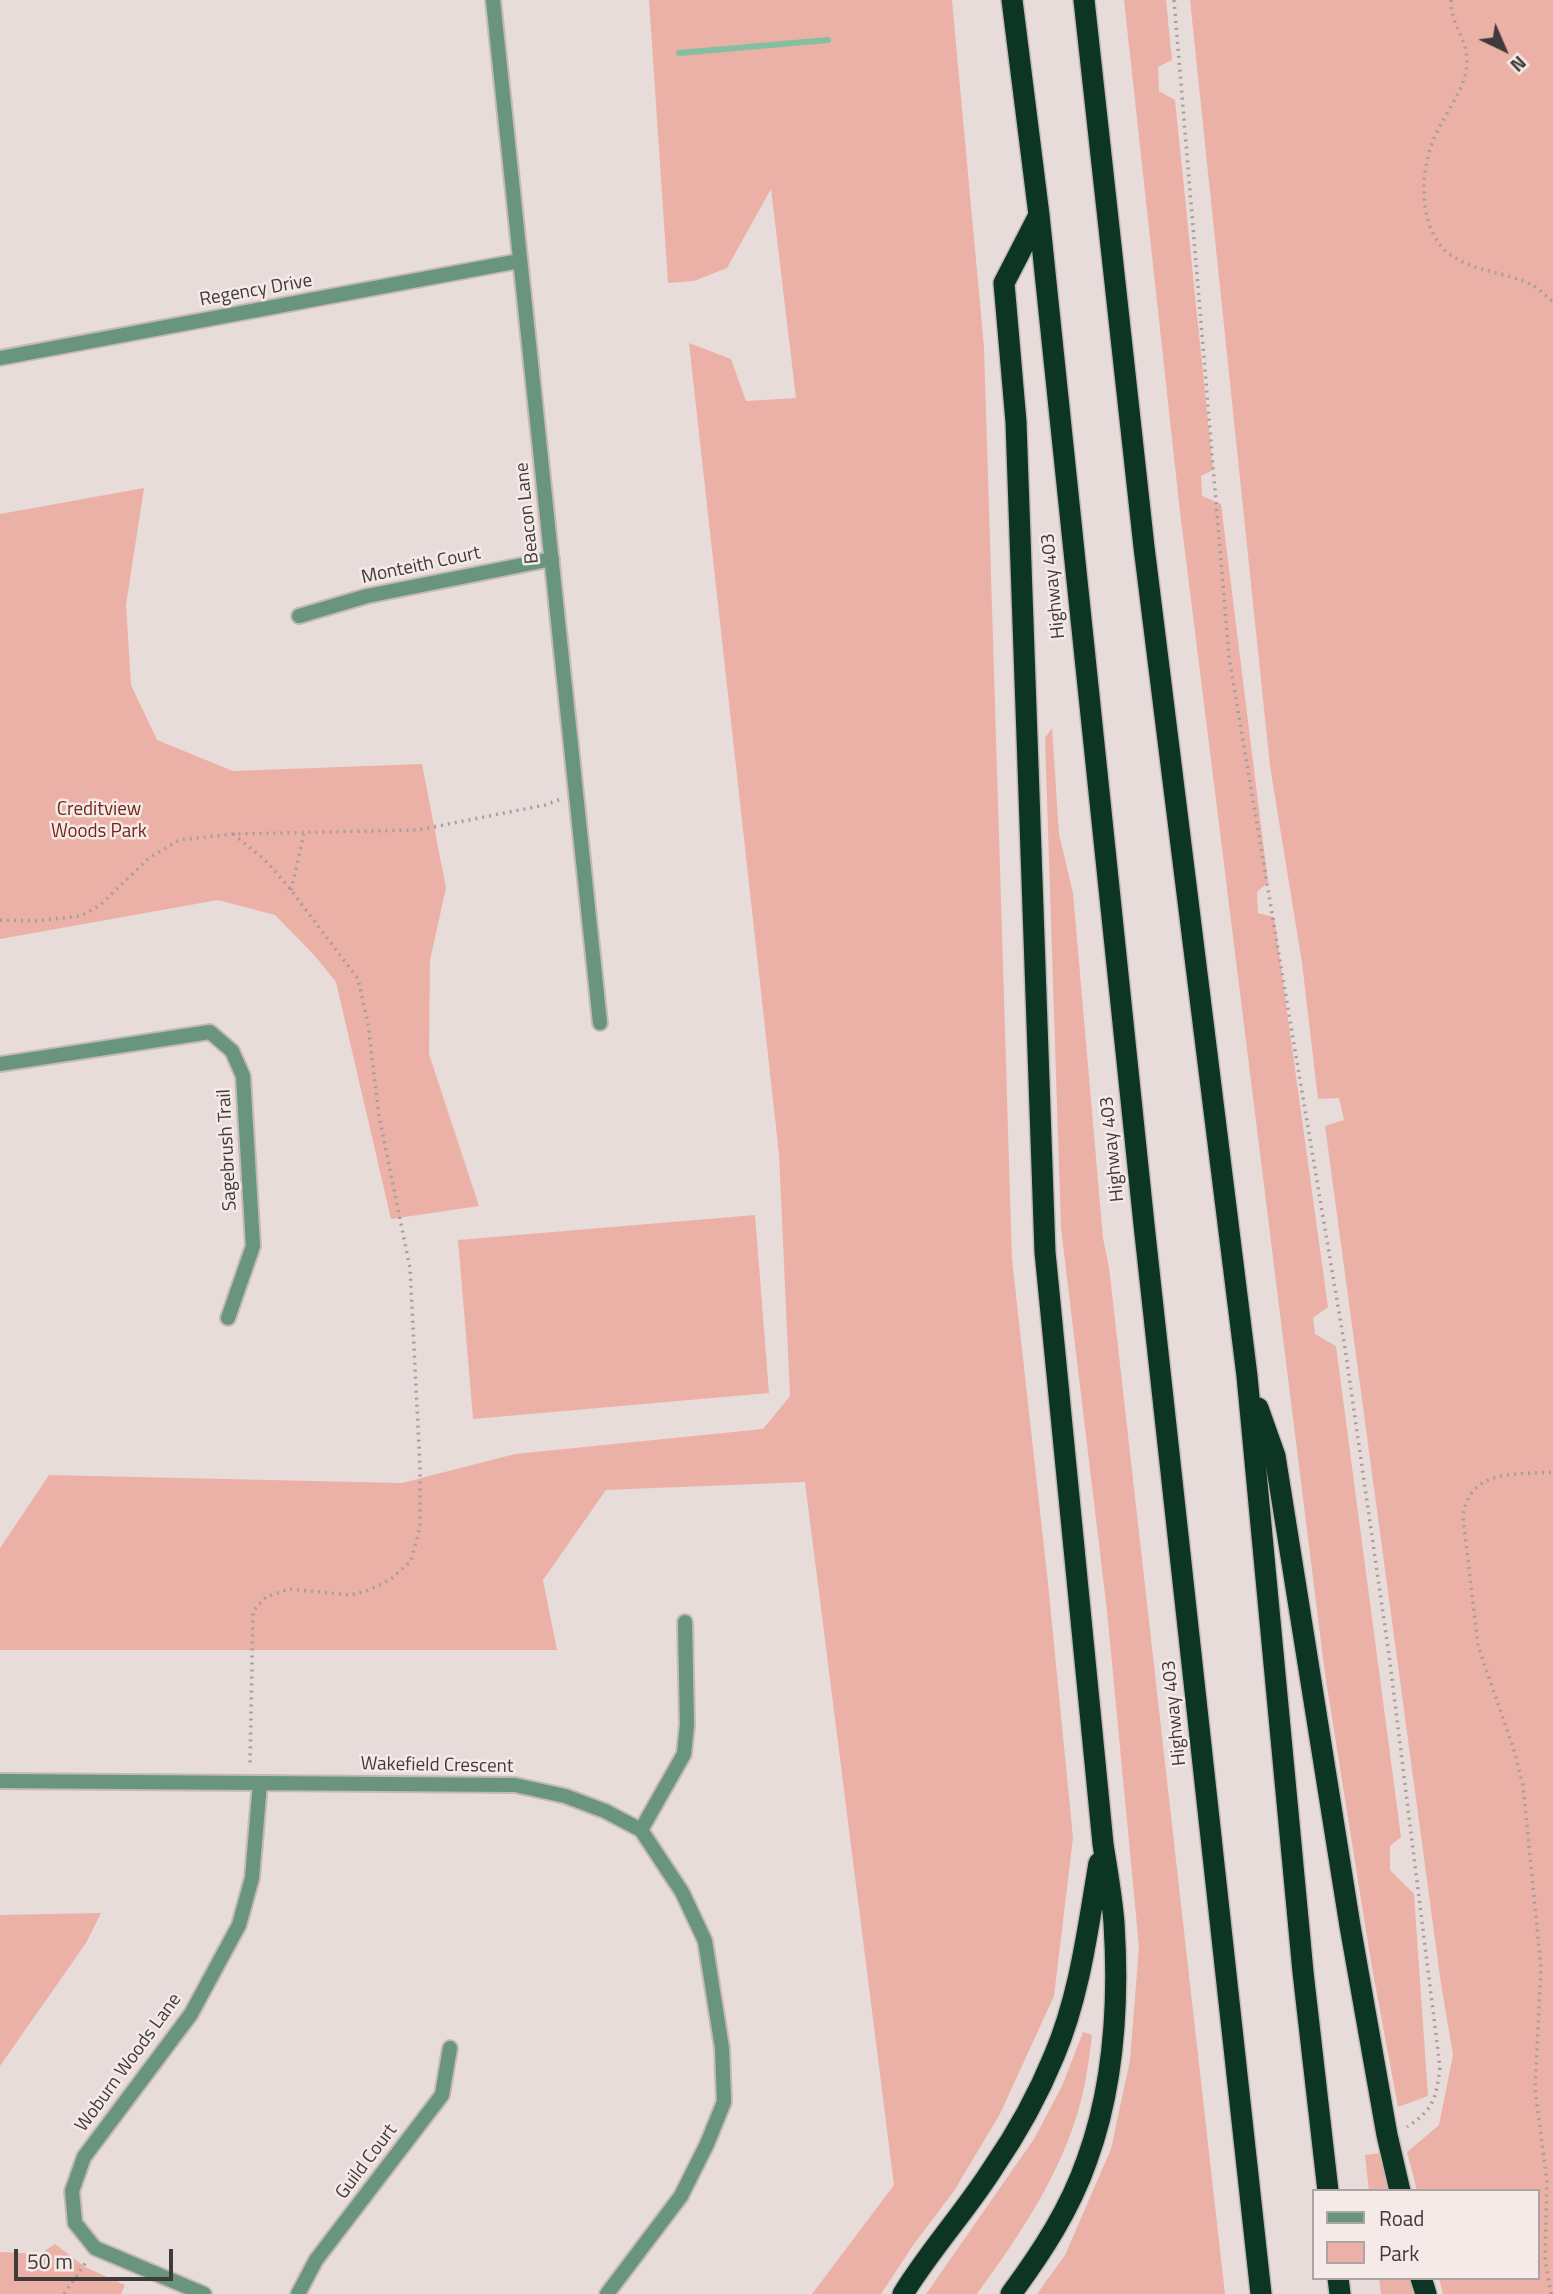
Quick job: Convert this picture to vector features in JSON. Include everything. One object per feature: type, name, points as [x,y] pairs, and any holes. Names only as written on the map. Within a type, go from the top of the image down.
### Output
[{"type":"highway","name":"Highway 403","points":[[1012,0],[1039,215],[1145,1234],[1261,2294]]},
{"type":"highway","points":[[1084,0],[1146,561],[1247,1376],[1303,1972],[1328,2189]]},
{"type":"highway","points":[[1011,2294],[1046,2245],[1088,2160],[1105,2092],[1111,2052],[1115,1985],[1114,1922],[1103,1844],[1045,1252],[1016,422],[1004,283],[1039,215]]},
{"type":"highway","points":[[1247,1376],[1275,1456],[1348,1913],[1387,2135],[1400,2189]]},
{"type":"highway","points":[[903,2294],[992,2171],[1036,2096],[1055,2054],[1080,1969],[1103,1844]]},
{"type":"street","name":"Beacon Lane","points":[[493,0],[600,1023]]},
{"type":"street","name":"Regency Drive","points":[[0,358],[519,261]]},
{"type":"street","name":"Monteith Court","points":[[299,616],[368,596],[552,559]]},
{"type":"street","name":"Sagebrush Trail","points":[[0,1064],[210,1032],[232,1051],[243,1076],[253,1246],[228,1318]]},
{"type":"street","points":[[641,1830],[684,1754],[687,1725],[685,1622]]},
{"type":"street","name":"Wakefield Crescent","points":[[0,1781],[516,1785],[565,1796],[605,1811],[641,1830],[682,1892],[705,1941],[722,2048],[724,2102],[681,2196],[607,2294]]},
{"type":"street","name":"Woburn Woods Lane","points":[[95,2248],[75,2223],[72,2191],[84,2157],[191,2014],[239,1925],[252,1878],[255,1783]]},
{"type":"street","name":"Guild Court","points":[[298,2294],[316,2260],[442,2095],[450,2048]]},
{"type":"street","points":[[95,2248],[204,2294]]},
{"type":"path","points":[[1174,0],[1229,657],[1345,1348],[1389,1655],[1440,2067],[1437,2089],[1426,2114],[1387,2135]]},
{"type":"path","points":[[1451,0],[1451,11],[1461,34],[1468,62],[1458,95],[1439,128],[1426,165],[1422,197],[1429,226],[1446,252],[1472,267],[1528,282],[1553,302]]},
{"type":"path","points":[[0,920],[36,921],[81,916],[99,906],[149,858],[179,840],[233,834],[418,830],[545,805],[576,794]]},
{"type":"path","points":[[233,834],[265,860],[291,890],[358,979],[368,1024],[379,1116],[410,1268],[420,1466],[419,1527],[411,1561],[391,1579],[351,1595],[289,1589],[266,1597],[253,1611],[255,1783]]},
{"type":"path","points":[[291,890],[304,834]]},
{"type":"path","points":[[1551,2294],[1545,2259],[1547,2182],[1535,2089],[1541,1968],[1523,1785],[1513,1747],[1478,1646],[1463,1517],[1470,1493],[1490,1478],[1553,1472]]},
{"type":"path","points":[[64,2294],[95,2248]]},
{"type":"green space","points":[[649,0],[952,0],[984,347],[1012,1259],[1073,1838],[1054,1996],[1000,2114],[954,2191],[881,2294],[812,2294],[894,2185],[805,1482],[606,1490],[543,1580],[557,1650],[0,1650],[0,1548],[49,1475],[402,1483],[515,1454],[763,1429],[790,1396],[779,1154],[689,343],[731,359],[746,401],[796,398],[771,189],[727,268],[694,281],[668,283]]},
{"type":"green space","points":[[1124,0],[1166,0],[1172,60],[1158,67],[1159,91],[1175,100],[1213,470],[1201,476],[1202,496],[1221,504],[1268,882],[1257,892],[1258,913],[1274,917],[1328,1307],[1313,1318],[1315,1334],[1336,1346],[1401,1837],[1390,1846],[1390,1870],[1414,1894],[1428,2096],[1398,2107],[1371,1962],[1325,1674],[1180,512]]},
{"type":"green space","points":[[1190,0],[1553,0],[1553,2294],[1443,2294],[1440,2280],[1539,2280],[1539,2189],[1416,2189],[1407,2152],[1439,2125],[1453,2055],[1441,1984],[1325,1126],[1344,1120],[1339,1098],[1318,1099],[1302,963],[1270,766]]},
{"type":"green space","name":"Creditview Woods Park","points":[[144,488],[126,605],[131,685],[157,740],[233,771],[422,764],[446,888],[430,960],[429,1054],[479,1206],[391,1219],[336,982],[275,915],[218,900],[0,939],[0,514]]},
{"type":"green space","points":[[1052,728],[1059,834],[1073,893],[1103,1238],[1109,1267],[1225,2294],[1037,2294],[1065,2255],[1111,2149],[1130,2060],[1139,1947],[1107,1611],[1061,1228],[1045,738]]},
{"type":"green space","points":[[755,1215],[769,1393],[473,1419],[458,1240]]},
{"type":"green space","points":[[101,1913],[86,1943],[0,2066],[0,1915]]},
{"type":"green space","points":[[1083,2032],[1092,2035],[1078,2112],[1043,2194],[977,2294],[926,2294],[1034,2139],[1062,2086]]},
{"type":"green space","points":[[1381,2153],[1389,2189],[1369,2189],[1365,2155]]},
{"type":"green space","points":[[55,2244],[85,2267],[125,2285],[121,2294],[0,2294],[0,2252],[40,2254]]},
{"type":"green space","points":[[1379,2280],[1411,2280],[1416,2294],[1381,2294]]},
{"type":"waterway","points":[[679,53],[828,40]]}]
